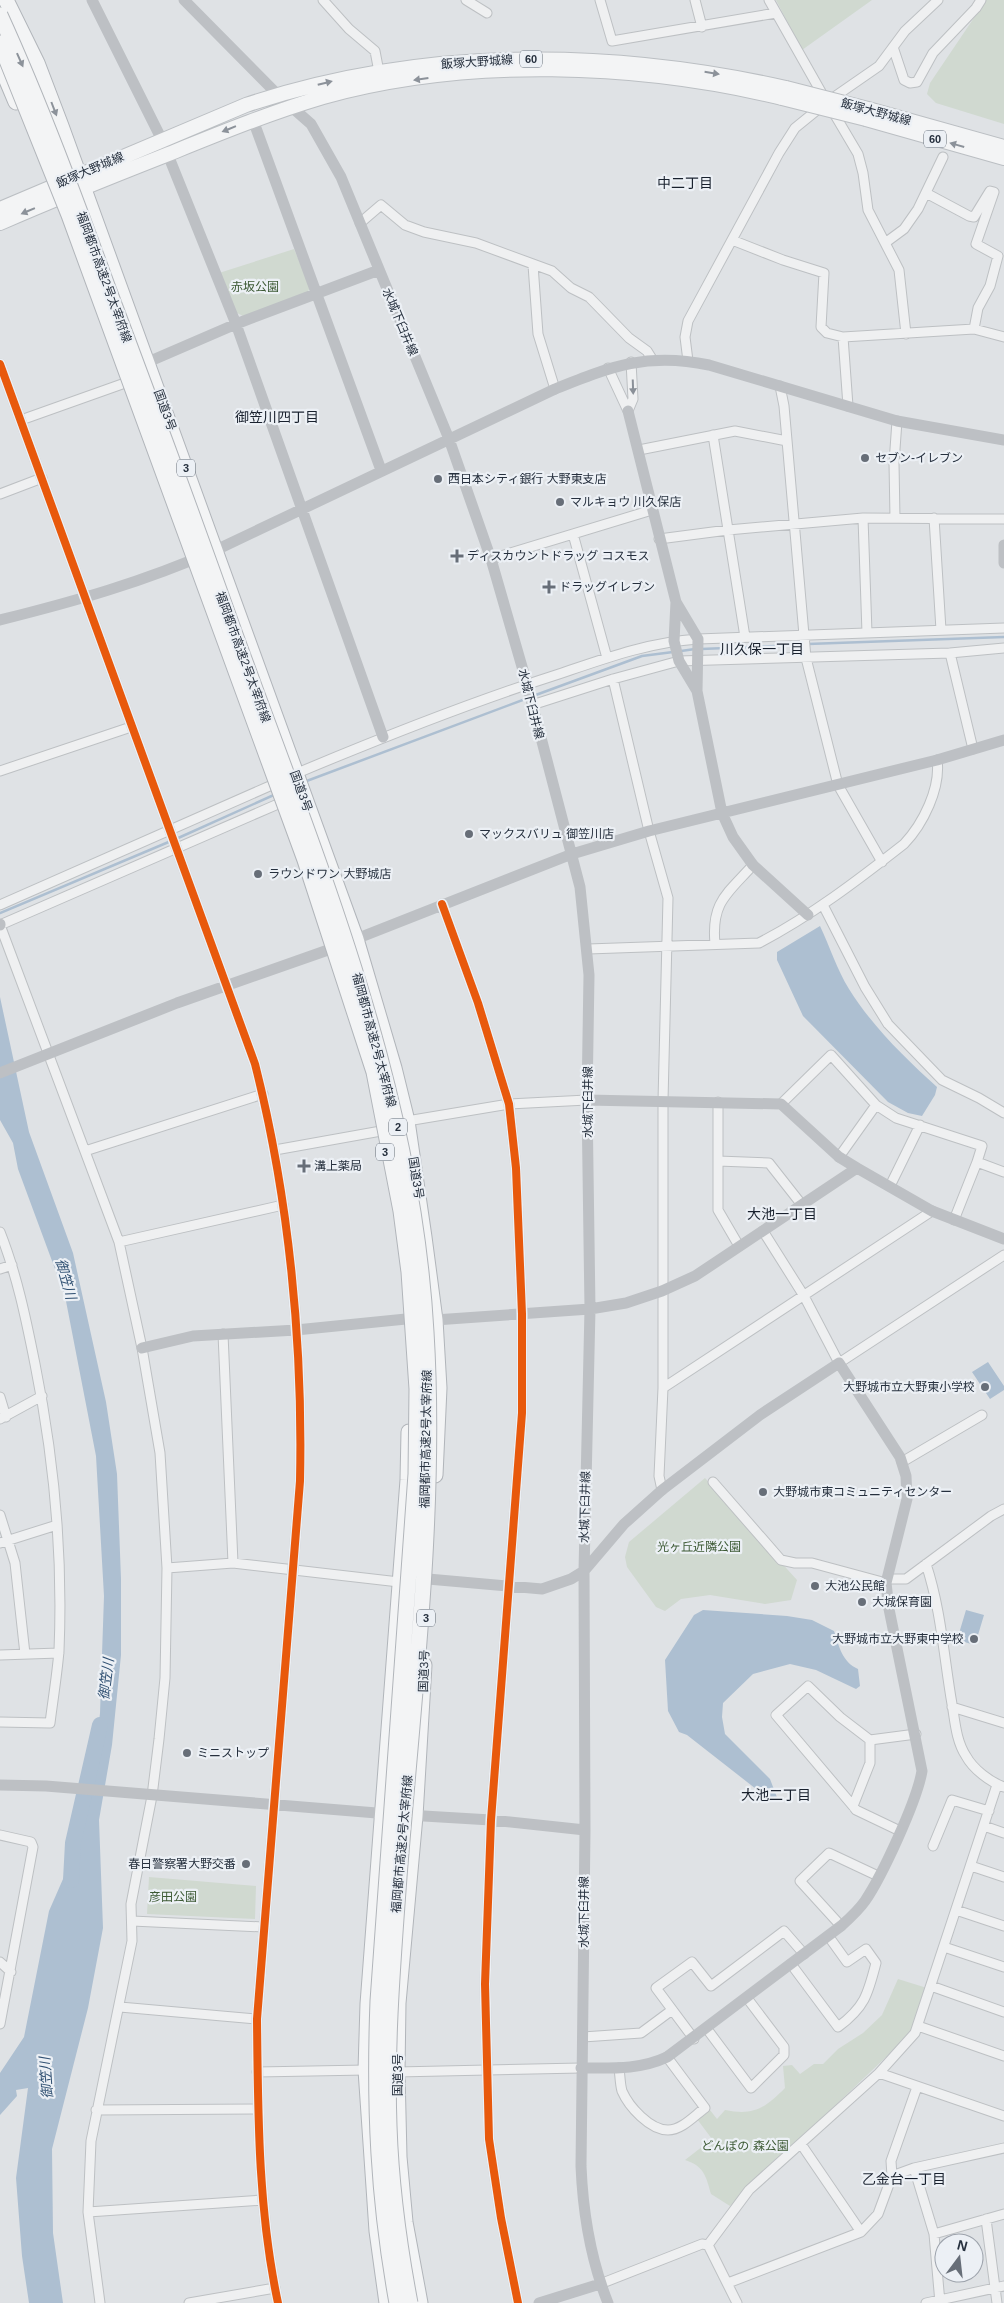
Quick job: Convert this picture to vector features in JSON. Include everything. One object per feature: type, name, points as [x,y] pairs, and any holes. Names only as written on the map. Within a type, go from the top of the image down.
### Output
[{"type":"highway","name":"国道3号","points":[[6,0],[37,63],[148,362],[356,939],[394,1068],[407,1121],[435,1320],[439,1388],[415,1816],[398,2003],[399,2157],[405,2222],[420,2303]]},
{"type":"highway","name":"福岡都市高速2号太宰府線","points":[[0,15],[37,100],[80,212],[321,867],[350,953],[385,1072],[411,1201],[426,1332],[427,1475],[416,1670],[390,2001],[388,2072],[391,2166],[410,2303]]},
{"type":"highway","name":"福岡都市高速2号太宰府線","points":[[0,43],[72,225],[308,868],[374,1072],[396,1183],[410,1272],[417,1389],[416,1474],[379,1991],[375,2072],[381,2204],[397,2303]]},
{"type":"highway","name":"国道3号","points":[[0,64],[53,193],[125,383],[272,784],[352,1018],[369,1076],[401,1238],[411,1391],[408,1480],[368,2004],[366,2070],[378,2231],[386,2303]]},
{"type":"main road","name":"飯塚大野城線","points":[[80,182],[162,140],[246,105],[278,95],[379,72],[471,62],[580,59],[689,69],[1004,147]]},
{"type":"main road","name":"飯塚大野城線","points":[[53,193],[80,182],[168,154],[253,120],[292,107],[374,85],[509,70],[568,69],[628,72],[784,93]]},
{"type":"main road","name":"飯塚大野城線","points":[[867,114],[1004,158]]},
{"type":"main road","points":[[0,209],[53,193]]},
{"type":"main road","points":[[0,222],[53,193]]},
{"type":"street","points":[[92,0],[162,140],[236,324],[300,509],[383,737]]},
{"type":"street","name":"水城下臼井線","points":[[184,0],[278,95],[311,124],[341,177],[449,439],[490,559],[527,684],[580,887],[588,949],[587,1100],[590,1309],[584,1570],[585,1830],[581,2068],[582,2197],[591,2253],[608,2303]]},
{"type":"street","points":[[322,0],[349,29],[375,51],[379,72]]},
{"type":"street","points":[[466,0],[487,13]]},
{"type":"street","points":[[600,0],[612,41],[776,13]]},
{"type":"street","points":[[695,0],[702,27]]},
{"type":"street","points":[[769,0],[858,154],[868,210],[899,270],[906,334]]},
{"type":"street","points":[[688,361],[685,338],[688,321],[779,153],[795,128],[879,66],[905,31],[938,0]]},
{"type":"street","points":[[893,47],[904,80],[910,83],[917,82],[933,53],[976,8],[981,0]]},
{"type":"street","points":[[253,120],[381,470]]},
{"type":"street","points":[[885,243],[904,229],[926,193],[943,158]]},
{"type":"street","points":[[926,193],[970,216],[974,216],[984,197],[990,191],[994,192],[976,244],[998,256],[990,286],[978,308],[974,329]]},
{"type":"street","points":[[360,223],[381,204],[405,225],[424,232],[476,243],[552,271],[571,288],[589,297],[629,338],[647,351],[652,359]]},
{"type":"street","points":[[732,240],[782,260],[824,273],[821,327],[827,333],[843,337],[974,329],[1004,337]]},
{"type":"street","points":[[533,265],[538,334],[555,389]]},
{"type":"street","points":[[148,362],[236,324],[318,295],[378,270]]},
{"type":"street","points":[[843,337],[848,406]]},
{"type":"street","points":[[0,620],[85,599],[190,561],[555,389],[608,368],[631,362],[652,359],[688,361],[897,421],[1004,440]]},
{"type":"street","points":[[628,411],[633,398],[631,362]]},
{"type":"street","points":[[0,364],[255,1064],[275,1150],[283,1205],[296,1330],[301,1439],[294,1569],[273,1804],[257,2019],[257,2109],[263,2200],[278,2303]]},
{"type":"street","points":[[608,368],[628,411],[676,602],[698,639],[697,692],[722,813],[733,837],[753,865],[808,915]]},
{"type":"street","points":[[21,420],[125,383]]},
{"type":"street","points":[[780,386],[795,523],[806,656],[838,785],[882,862]]},
{"type":"street","points":[[895,518],[894,463],[897,421]]},
{"type":"street","points":[[639,450],[735,431],[787,441]]},
{"type":"street","points":[[713,435],[745,637]]},
{"type":"street","points":[[0,494],[42,478]]},
{"type":"street","points":[[490,559],[652,510]]},
{"type":"street","points":[[863,518],[867,633]]},
{"type":"street","points":[[659,539],[795,523],[863,518],[1004,519]]},
{"type":"street","points":[[934,518],[941,630]]},
{"type":"street","points":[[573,534],[607,658]]},
{"type":"street","points":[[1004,546],[1004,561]]},
{"type":"street","points":[[676,602],[674,640],[680,661],[697,692]]},
{"type":"street","points":[[295,774],[383,737],[527,684],[607,658],[674,640],[805,637],[1004,628]]},
{"type":"street","points":[[532,705],[613,679],[680,661],[950,653],[1004,648]]},
{"type":"street","points":[[950,653],[973,748]]},
{"type":"street","points":[[613,679],[649,831],[668,898],[663,1101],[663,1388],[659,1476],[662,1490]]},
{"type":"street","points":[[0,771],[131,727]]},
{"type":"street","points":[[0,1073],[177,1003],[328,950],[572,854],[649,831],[937,760],[1004,740]]},
{"type":"street","points":[[588,949],[759,943],[823,905],[904,844],[922,822],[939,773],[937,760]]},
{"type":"street","points":[[0,904],[272,784]]},
{"type":"street","points":[[100,2303],[88,2212],[91,2141],[96,2110],[120,2008],[132,1941],[131,1904],[152,1796],[165,1678],[167,1568],[160,1454],[142,1348],[119,1242],[0,925],[278,804]]},
{"type":"street","points":[[716,944],[713,924],[722,900],[753,865]]},
{"type":"street","points":[[442,904],[478,1003],[509,1104],[516,1168],[522,1314],[522,1413],[491,1820],[486,1910],[489,2139],[501,2218],[518,2303]]},
{"type":"street","points":[[823,905],[865,987],[888,1024],[942,1080],[1004,1113]]},
{"type":"street","points":[[781,1104],[831,1055],[876,1105],[896,1118],[982,1146],[954,1220]]},
{"type":"street","points":[[84,1151],[263,1094]]},
{"type":"street","points":[[407,1121],[509,1104],[587,1100],[781,1104],[793,1112],[839,1157],[857,1168],[932,1211],[1004,1239]]},
{"type":"street","points":[[718,1102],[718,1210],[739,1246]]},
{"type":"street","points":[[839,1157],[876,1105]]},
{"type":"street","points":[[890,1186],[920,1125]]},
{"type":"street","points":[[275,1150],[381,1131]]},
{"type":"street","points":[[718,1161],[769,1163],[802,1205]]},
{"type":"street","points":[[977,1162],[1004,1172]]},
{"type":"street","points":[[435,1320],[590,1309],[626,1303],[662,1292],[695,1276],[857,1168]]},
{"type":"street","points":[[119,1242],[283,1205]]},
{"type":"street","points":[[663,1388],[932,1211]]},
{"type":"street","points":[[397,2072],[618,2068],[654,2063],[667,2057],[707,2029],[841,1926],[861,1906],[900,1830],[920,1782],[922,1771],[916,1734],[889,1609],[886,1581],[907,1499],[902,1462],[839,1363],[804,1296],[763,1231]]},
{"type":"street","points":[[0,1232],[21,1294],[42,1396],[49,1439],[60,1582],[58,1653],[50,1722],[0,1722]]},
{"type":"street","points":[[428,1579],[509,1587],[548,1588],[565,1582],[584,1570],[624,1524],[662,1490],[760,1415],[1004,1255]]},
{"type":"street","points":[[0,1269],[12,1265]]},
{"type":"street","points":[[142,1348],[194,1336],[296,1330],[406,1319]]},
{"type":"street","points":[[223,1334],[232,1563]]},
{"type":"street","points":[[0,1397],[3,1418],[42,1396]]},
{"type":"street","points":[[902,1462],[982,1415]]},
{"type":"street","points":[[713,1482],[781,1560],[795,1563],[812,1563],[886,1581],[906,1579],[991,1516],[1004,1509]]},
{"type":"street","points":[[0,1515],[4,1542],[15,1563],[25,1654]]},
{"type":"street","points":[[4,1542],[57,1524]]},
{"type":"street","points":[[167,1568],[232,1563],[399,1582]]},
{"type":"street","points":[[708,2245],[749,2190],[880,2073],[915,2033],[989,1811],[1001,1786],[980,1772],[966,1756],[956,1733],[935,1591],[926,1564]]},
{"type":"street","points":[[0,1655],[58,1653]]},
{"type":"street","points":[[900,1830],[856,1810],[776,1715],[808,1686],[840,1717],[870,1740],[916,1734]]},
{"type":"street","points":[[952,1707],[1004,1722]]},
{"type":"street","points":[[852,1806],[870,1763],[870,1740]]},
{"type":"street","points":[[0,1785],[46,1786],[383,1814],[491,1820],[585,1830]]},
{"type":"street","points":[[933,1846],[952,1800],[989,1811]]},
{"type":"street","points":[[984,1826],[1004,1833]]},
{"type":"street","points":[[0,1835],[31,1842],[33,1847],[11,1972],[2,2000],[0,2024]]},
{"type":"street","points":[[841,1926],[800,1881],[830,1853],[878,1876]]},
{"type":"street","points":[[971,1866],[1004,1877]]},
{"type":"street","points":[[956,1910],[1004,1926]]},
{"type":"street","points":[[132,1920],[263,1928]]},
{"type":"street","points":[[694,2038],[656,1988],[692,1962],[711,1986],[784,1931],[804,1954]]},
{"type":"street","points":[[791,1964],[838,2028],[854,2016],[863,2005],[870,1988],[876,1963],[866,1949],[847,1962],[829,1937]]},
{"type":"street","points":[[944,1947],[1004,1967]]},
{"type":"street","points":[[0,1962],[11,1972]]},
{"type":"street","points":[[931,1986],[1004,2012]]},
{"type":"street","points":[[707,2029],[751,2088],[784,2055],[784,2047],[747,1998]]},
{"type":"street","points":[[120,2008],[257,2019]]},
{"type":"street","points":[[583,2037],[642,2033],[672,2010]]},
{"type":"street","points":[[918,2026],[1004,2056]]},
{"type":"street","points":[[618,2068],[622,2090],[634,2109],[651,2124],[668,2130],[680,2126],[705,2108],[667,2057]]},
{"type":"street","points":[[257,2072],[366,2070]]},
{"type":"street","points":[[880,2073],[1004,2116]]},
{"type":"street","points":[[728,2283],[861,2232],[878,2214],[892,2176],[891,2161],[916,2087]]},
{"type":"street","points":[[96,2110],[257,2109]]},
{"type":"street","points":[[801,2144],[861,2232]]},
{"type":"street","points":[[892,2176],[914,2168],[1004,2148]]},
{"type":"street","points":[[914,2168],[934,2234]]},
{"type":"street","points":[[88,2212],[263,2200]]},
{"type":"street","points":[[937,2233],[1004,2214]]},
{"type":"street","points":[[986,2219],[1000,2286],[997,2303]]},
{"type":"street","points":[[539,2303],[600,2284],[702,2244],[708,2245]]},
{"type":"street","points":[[708,2245],[737,2303]]},
{"type":"street","points":[[938,2283],[940,2301]]},
{"type":"street","points":[[926,2303],[1000,2286]]},
{"type":"street","points":[[189,2303],[275,2288]]},
{"type":"green space","points":[[776,0],[872,0],[802,50]]},
{"type":"green space","points":[[986,0],[1004,0],[1004,124],[936,103],[927,94],[930,83]]},
{"type":"green space","name":"赤坂公園","points":[[294,249],[310,287],[307,294],[243,316],[235,312],[219,273]]},
{"type":"green space","name":"光ヶ丘近隣公園","points":[[705,1478],[797,1580],[791,1600],[765,1604],[710,1595],[681,1599],[665,1611],[656,1607],[627,1567],[625,1557],[629,1542]]},
{"type":"green space","name":"彦田公園","points":[[149,1877],[256,1886],[255,1919],[147,1914]]},
{"type":"green space","name":"どんぽの 森公園","points":[[898,1979],[927,1988],[915,2025],[909,2035],[730,2206],[711,2194],[703,2172],[696,2165],[685,2160],[712,2139],[697,2119],[710,2110],[717,2119],[725,2110],[735,2112],[751,2111],[771,2101],[785,2088],[783,2066],[792,2065],[800,2074],[814,2064],[823,2064],[838,2049],[863,2033],[882,2015]]},
{"type":"water","points":[[820,926],[841,974],[858,1003],[890,1041],[937,1087],[935,1095],[922,1116],[908,1113],[888,1102],[803,1016],[777,960],[777,952]]},
{"type":"water","points":[[0,997],[29,1132],[73,1253],[106,1402],[117,1474],[121,1579],[121,1655],[112,1745],[99,1820],[103,1928],[88,2008],[52,2149],[53,2233],[63,2303],[29,2303],[22,2256],[16,2178],[28,2088],[16,2090],[17,2096],[0,2115],[0,2073],[24,2037],[49,1911],[81,1838],[94,1771],[100,1713],[104,1596],[96,1456],[65,1296],[18,1169],[13,1143],[0,1120]]},
{"type":"water","points":[[988,1362],[1004,1386],[1004,1390],[990,1399],[972,1372]]},
{"type":"water","points":[[703,1610],[787,1616],[812,1620],[834,1631],[845,1658],[858,1669],[860,1686],[856,1689],[816,1670],[790,1664],[753,1674],[723,1703],[722,1717],[725,1734],[770,1779],[778,1800],[765,1796],[687,1735],[679,1732],[668,1711],[665,1660],[694,1615]]},
{"type":"water","points":[[966,1610],[984,1615],[975,1645],[957,1640]]},
{"type":"waterway","points":[[808,644],[1004,637]]},
{"type":"waterway","points":[[701,649],[803,645]]},
{"type":"waterway","points":[[681,651],[695,649]]},
{"type":"waterway","points":[[533,696],[642,656],[673,652]]},
{"type":"waterway","points":[[304,782],[528,698]]},
{"type":"waterway","points":[[176,839],[276,794]]},
{"type":"waterway","points":[[0,913],[171,841]]},
{"type":"waterway","name":"御笠川","points":[[71,1880],[73,1843],[100,1725]]},
{"type":"cycle path","points":[[0,364],[255,1064],[277,1166],[285,1219],[296,1324],[299,1377],[300,1481],[257,2019],[260,2162],[266,2233],[278,2303]]},
{"type":"cycle path","points":[[442,904],[478,1003],[509,1104],[516,1168],[522,1314],[522,1413],[491,1820],[485,1984],[489,2139],[501,2218],[518,2303]]},
{"type":"place","name":"セブン-イレブン","points":[[865,458]]},
{"type":"place","name":"西日本シティ銀行 大野東支店","points":[[438,479]]},
{"type":"place","name":"マルキョウ 川久保店","points":[[560,502]]},
{"type":"place","name":"ディスカウントドラッグ コスモス","points":[[457,556]]},
{"type":"place","name":"ドラッグイレブン","points":[[549,587]]},
{"type":"place","name":"マックスバリュ 御笠川店","points":[[469,834]]},
{"type":"place","name":"ラウンドワン 大野城店","points":[[258,874]]},
{"type":"place","name":"溝上薬局","points":[[304,1166]]},
{"type":"place","name":"大野城市立大野東小学校","points":[[985,1387]]},
{"type":"place","name":"大野城市東コミュニティセンター","points":[[763,1492]]},
{"type":"place","name":"大池公民館","points":[[815,1586]]},
{"type":"place","name":"大城保育園","points":[[862,1602]]},
{"type":"place","name":"大野城市立大野東中学校","points":[[974,1639]]},
{"type":"place","name":"ミニストップ","points":[[187,1753]]},
{"type":"place","name":"春日警察署大野交番","points":[[246,1864]]},
{"type":"district","name":"中二丁目","points":[[685,183]]},
{"type":"district","name":"御笠川四丁目","points":[[277,417]]},
{"type":"district","name":"川久保一丁目","points":[[762,649]]},
{"type":"district","name":"大池一丁目","points":[[782,1214]]},
{"type":"district","name":"大池二丁目","points":[[776,1795]]},
{"type":"district","name":"乙金台一丁目","points":[[904,2179]]}]
